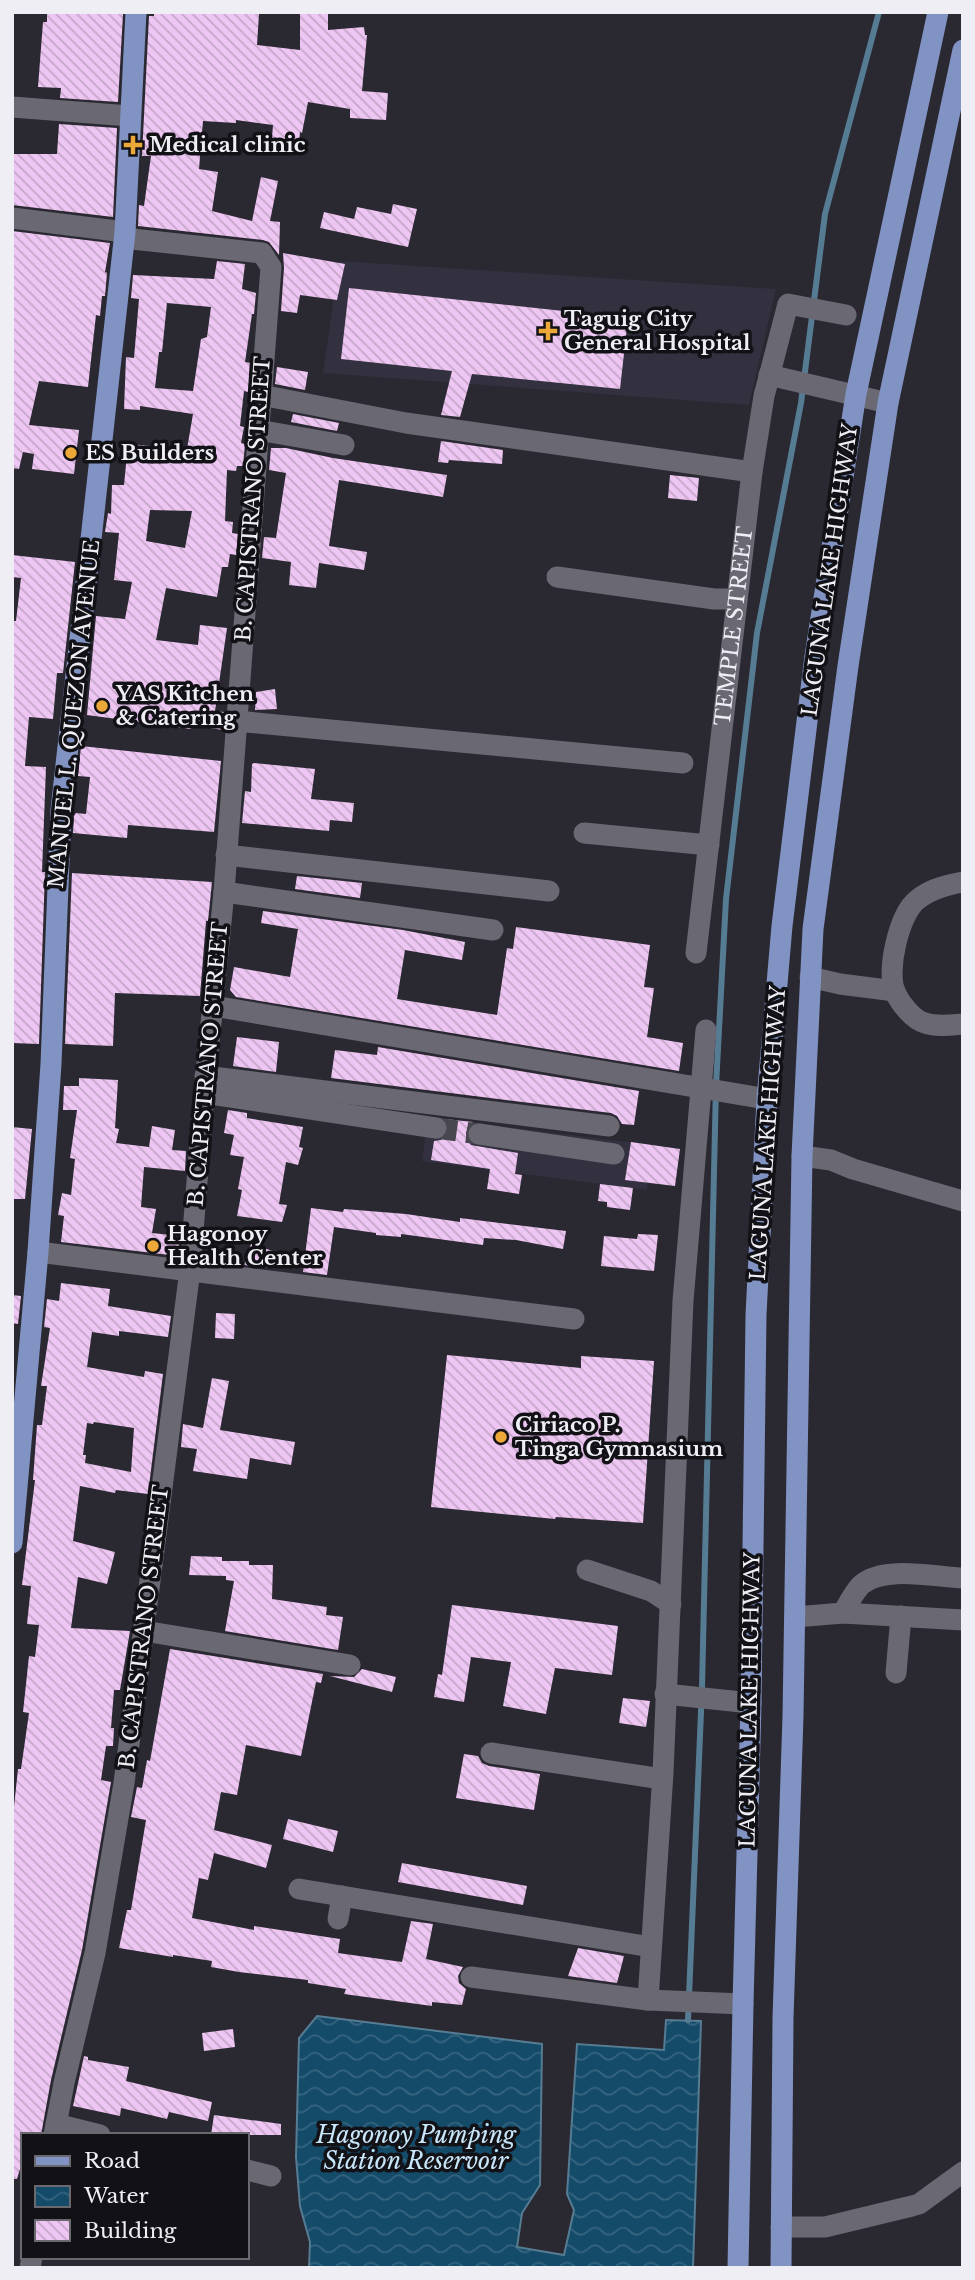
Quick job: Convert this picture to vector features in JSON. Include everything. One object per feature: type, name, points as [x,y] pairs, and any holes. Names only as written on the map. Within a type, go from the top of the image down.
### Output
[{"type":"main road","name":"MANUEL L. QUEZON AVENUE","points":[[12,1542],[38,1252],[51,1064],[61,810],[125,232],[136,12]]},
{"type":"main road","name":"LAGUNA LAKE HIGHWAY","points":[[738,2268],[751,1703],[756,1315],[767,1100],[782,926],[813,670],[856,394],[938,12]]},
{"type":"main road","name":"LAGUNA LAKE HIGHWAY","points":[[780,2268],[783,2018],[795,1617],[802,1156],[813,929],[848,666],[888,403],[963,50]]},
{"type":"street","points":[[12,107],[130,116]]},
{"type":"street","points":[[12,218],[125,232]]},
{"type":"street","name":"B. CAPISTRANO STREET","points":[[55,2129],[95,1953],[124,1783],[190,1270],[204,1084],[224,892],[271,267],[262,253],[132,239],[125,232]]},
{"type":"street","name":"TEMPLE STREET","points":[[695,953],[752,472],[793,304],[841,314]]},
{"type":"street","points":[[776,377],[888,403]]},
{"type":"street","points":[[261,395],[406,423],[752,472]]},
{"type":"street","points":[[258,430],[344,445]]},
{"type":"street","points":[[557,577],[714,599],[737,599]]},
{"type":"street","points":[[236,721],[683,763]]},
{"type":"street","points":[[584,833],[709,845]]},
{"type":"street","points":[[226,855],[549,891]]},
{"type":"street","points":[[963,882],[932,891],[916,900],[900,926],[893,973],[895,991],[913,1017],[923,1023],[963,1024]]},
{"type":"street","points":[[224,892],[493,930]]},
{"type":"street","points":[[810,977],[895,991]]},
{"type":"street","points":[[213,1006],[767,1100]]},
{"type":"street","points":[[655,2001],[651,1947],[663,1779],[673,1695],[671,1604],[683,1301],[706,1030]]},
{"type":"street","points":[[204,1084],[609,1126]]},
{"type":"street","points":[[204,1084],[436,1128]]},
{"type":"street","points":[[479,1134],[614,1154]]},
{"type":"street","points":[[802,1156],[831,1160],[963,1201]]},
{"type":"street","points":[[38,1252],[574,1319]]},
{"type":"street","points":[[587,1570],[651,1591],[671,1604]]},
{"type":"street","points":[[843,1613],[860,1586],[876,1576],[892,1574],[963,1578]]},
{"type":"street","points":[[795,1617],[843,1613],[963,1620]]},
{"type":"street","points":[[896,1673],[901,1616]]},
{"type":"street","points":[[144,1631],[350,1665]]},
{"type":"street","points":[[673,1695],[751,1703]]},
{"type":"street","points":[[491,1753],[663,1779]]},
{"type":"street","points":[[299,1889],[651,1947]]},
{"type":"street","points":[[338,1919],[342,1896]]},
{"type":"street","points":[[471,1977],[655,2001],[743,2004]]},
{"type":"street","points":[[55,2129],[85,2133]]},
{"type":"street","points":[[248,2170],[271,2176]]},
{"type":"street","points":[[781,2227],[825,2227],[919,2204],[963,2172]]},
{"type":"shaded area","name":"Taguig City General Hospital","points":[[339,261],[776,289],[749,405],[323,373]]},
{"type":"shaded area","points":[[428,1117],[653,1145],[647,1190],[422,1161]]},
{"type":"water","name":"Hagonoy Pumping Station Reservoir","points":[[317,2016],[542,2044],[540,2185],[522,2213],[517,2247],[564,2255],[574,2210],[567,2194],[577,2044],[664,2050],[666,2020],[701,2021],[693,2268],[309,2268],[310,2242],[300,2206],[296,2157],[299,2038]]},
{"type":"building","points":[[47,12],[123,14],[118,102],[60,98],[61,88],[38,87],[43,22],[47,22]]},
{"type":"building","points":[[154,12],[259,14],[257,45],[300,50],[300,12],[328,13],[328,30],[364,27],[367,35],[362,91],[388,93],[386,120],[350,118],[350,109],[308,102],[298,153],[271,151],[273,125],[236,120],[236,123],[203,121],[199,169],[218,172],[212,211],[252,221],[261,177],[278,181],[270,221],[280,222],[279,255],[269,242],[263,240],[138,226],[139,205],[144,206],[151,156],[142,156],[149,16],[154,16]]},
{"type":"building","points":[[59,124],[117,128],[113,217],[12,205],[12,154],[57,154]]},
{"type":"building","points":[[393,204],[417,209],[408,247],[320,228],[324,212],[354,219],[357,207],[391,214]]},
{"type":"building","points":[[12,231],[110,243],[105,272],[105,296],[102,296],[100,316],[96,315],[88,387],[39,381],[29,425],[79,430],[74,474],[32,469],[34,454],[23,452],[19,469],[12,468]]},
{"type":"building","points":[[283,253],[345,264],[337,300],[300,295],[297,313],[281,311]]},
{"type":"building","points":[[217,261],[245,264],[242,289],[256,293],[245,362],[251,363],[248,392],[244,391],[240,426],[244,427],[241,443],[245,444],[243,466],[237,466],[236,471],[227,470],[225,521],[233,522],[232,533],[238,534],[236,555],[230,554],[228,567],[222,567],[217,597],[166,588],[156,640],[198,645],[200,625],[227,628],[215,711],[224,712],[223,730],[191,725],[191,729],[87,715],[96,616],[125,619],[132,582],[114,580],[119,533],[105,532],[108,513],[111,514],[112,485],[124,485],[128,444],[187,449],[193,414],[140,406],[140,410],[124,409],[126,357],[134,358],[139,299],[131,298],[133,275],[214,279]],"holes":[[[167,303],[211,307],[207,337],[201,339],[193,391],[155,388]],[[150,510],[192,511],[185,548],[146,541]]]},
{"type":"building","points":[[349,288],[628,318],[620,389],[472,374],[460,417],[441,415],[452,371],[341,359]]},
{"type":"building","points":[[277,367],[308,372],[305,390],[275,384]]},
{"type":"building","points":[[293,414],[339,423],[337,431],[291,422]]},
{"type":"building","points":[[441,441],[503,450],[502,464],[449,460],[448,463],[438,462]]},
{"type":"building","points":[[271,448],[286,448],[447,475],[443,497],[339,480],[329,546],[367,552],[364,570],[319,563],[316,588],[289,585],[291,562],[262,558],[264,537],[276,538],[286,473],[269,470]]},
{"type":"building","points":[[670,475],[699,478],[697,501],[668,498]]},
{"type":"building","points":[[12,555],[75,562],[63,673],[57,673],[53,719],[29,717],[25,766],[46,767],[39,1044],[12,1043],[12,621],[16,621],[21,578],[12,577]]},
{"type":"building","points":[[275,689],[277,709],[255,710],[256,692]]},
{"type":"building","points":[[81,746],[221,761],[214,832],[128,825],[127,838],[73,833],[76,813],[86,814],[90,777],[78,776]]},
{"type":"building","points":[[254,763],[315,769],[311,799],[354,803],[352,822],[330,820],[329,831],[242,823],[245,791],[251,792]]},
{"type":"building","points":[[72,873],[212,882],[200,996],[115,993],[113,1046],[65,1044]]},
{"type":"building","points":[[297,876],[362,883],[360,898],[295,889]]},
{"type":"building","points":[[263,911],[403,930],[465,942],[462,960],[405,950],[397,999],[497,1015],[507,948],[513,949],[516,927],[650,945],[644,987],[654,988],[647,1037],[683,1043],[679,1071],[236,997],[230,990],[234,967],[290,977],[298,929],[261,923]]},
{"type":"building","points":[[237,1037],[279,1042],[276,1072],[233,1066]]},
{"type":"building","points":[[378,1047],[639,1091],[634,1125],[622,1124],[617,1116],[611,1113],[331,1078],[335,1050],[377,1055]]},
{"type":"building","points":[[79,1078],[118,1080],[115,1128],[119,1129],[116,1143],[149,1147],[152,1126],[175,1130],[172,1150],[186,1151],[185,1171],[144,1167],[141,1207],[156,1209],[152,1233],[180,1236],[178,1256],[61,1242],[64,1216],[58,1215],[62,1193],[71,1195],[75,1159],[70,1158],[77,1110],[63,1110],[64,1086],[79,1086]]},
{"type":"building","points":[[228,1110],[247,1113],[247,1118],[303,1127],[299,1147],[303,1148],[298,1165],[286,1162],[279,1204],[287,1205],[282,1222],[237,1216],[242,1190],[238,1189],[244,1157],[230,1155],[234,1135],[224,1133]]},
{"type":"building","points":[[445,1119],[473,1122],[466,1133],[471,1145],[518,1153],[515,1174],[522,1175],[519,1194],[487,1189],[490,1169],[431,1160],[434,1141],[441,1140],[449,1131]]},
{"type":"building","points":[[12,1127],[32,1129],[25,1199],[12,1199]]},
{"type":"building","points":[[631,1142],[680,1149],[675,1186],[625,1180]]},
{"type":"building","points":[[600,1184],[633,1188],[630,1210],[607,1207],[607,1202],[598,1201]]},
{"type":"building","points":[[311,1208],[406,1214],[460,1222],[460,1218],[566,1231],[563,1249],[516,1240],[484,1238],[483,1245],[401,1234],[401,1237],[376,1235],[334,1227],[327,1275],[303,1272]]},
{"type":"building","points":[[638,1234],[658,1235],[654,1271],[601,1266],[604,1236],[637,1239]]},
{"type":"building","points":[[251,1244],[273,1251],[268,1268],[244,1265]]},
{"type":"building","points":[[61,1283],[110,1289],[108,1306],[171,1316],[168,1337],[119,1331],[119,1336],[92,1332],[87,1367],[144,1377],[145,1371],[163,1374],[148,1494],[116,1490],[115,1493],[80,1486],[73,1541],[115,1552],[107,1584],[78,1577],[71,1628],[130,1631],[120,1690],[114,1690],[111,1728],[114,1728],[113,1746],[106,1746],[101,1780],[111,1782],[82,1950],[41,2133],[21,2133],[21,2166],[17,2179],[12,2179],[12,1826],[18,1769],[21,1769],[29,1713],[23,1712],[29,1656],[35,1657],[39,1625],[27,1624],[31,1586],[22,1585],[35,1480],[37,1425],[42,1425],[47,1386],[41,1386],[50,1328],[44,1327],[47,1299],[59,1301]],"holes":[[[87,1423],[134,1428],[131,1472],[85,1463],[86,1455],[83,1455]]]},
{"type":"building","points":[[12,1295],[21,1296],[18,1324],[12,1323]]},
{"type":"building","points":[[216,1313],[235,1314],[234,1339],[215,1338]]},
{"type":"building","points":[[447,1355],[581,1368],[581,1356],[654,1361],[643,1523],[555,1519],[431,1507]]},
{"type":"building","points":[[212,1378],[229,1381],[220,1430],[295,1442],[291,1465],[250,1458],[247,1479],[193,1471],[197,1449],[181,1447],[183,1424],[203,1428]]},
{"type":"building","points":[[191,1556],[222,1557],[222,1561],[249,1561],[249,1565],[273,1565],[272,1599],[327,1607],[326,1615],[343,1617],[338,1650],[225,1631],[234,1581],[226,1580],[226,1576],[189,1575]]},
{"type":"building","points":[[452,1605],[618,1626],[612,1675],[555,1668],[546,1714],[503,1706],[511,1662],[471,1657],[464,1702],[434,1697],[438,1674],[442,1675]]},
{"type":"building","points":[[170,1649],[323,1674],[321,1683],[316,1682],[301,1756],[246,1745],[237,1795],[221,1792],[214,1830],[272,1845],[266,1868],[214,1853],[208,1880],[199,1878],[192,1918],[254,1930],[254,1926],[340,1939],[338,1953],[402,1962],[411,1921],[433,1924],[426,1959],[463,1967],[458,1976],[459,1983],[466,1989],[462,2005],[432,2002],[432,2006],[344,1994],[346,1989],[308,1983],[308,1980],[239,1972],[211,1967],[212,1961],[119,1948],[127,1910],[131,1910],[146,1820],[131,1817],[137,1787],[142,1788],[147,1760],[150,1761]]},
{"type":"building","points":[[362,1669],[396,1677],[392,1692],[330,1676],[354,1677]]},
{"type":"building","points":[[623,1698],[650,1701],[646,1727],[619,1723]]},
{"type":"building","points":[[464,1754],[478,1756],[482,1763],[489,1766],[540,1774],[534,1810],[456,1798]]},
{"type":"building","points":[[288,1819],[338,1831],[333,1852],[283,1839]]},
{"type":"building","points":[[402,1863],[527,1886],[523,1905],[398,1882]]},
{"type":"building","points":[[578,1948],[624,1956],[617,1983],[568,1976]]},
{"type":"building","points":[[233,2029],[235,2047],[204,2051],[202,2033]]},
{"type":"building","points":[[84,2056],[88,2057],[88,2060],[129,2067],[126,2081],[212,2102],[208,2121],[169,2112],[167,2119],[121,2108],[120,2116],[73,2106]]},
{"type":"building","points":[[214,2115],[281,2124],[281,2135],[211,2133]]},
{"type":"waterway","points":[[688,2020],[702,1688],[716,1086],[726,899],[757,633],[801,403],[825,214],[879,12]]},
{"type":"tunnel","points":[[436,1128],[479,1134]]},
{"type":"place","name":"Medical clinic","points":[[133,145]]},
{"type":"place","name":"Taguig City General Hospital","points":[[548,331]]},
{"type":"place","name":"ES Builders","points":[[71,453]]},
{"type":"place","name":"YAS Kitchen & Catering","points":[[102,706]]},
{"type":"place","name":"Hagonoy Health Center","points":[[153,1246]]},
{"type":"place","name":"Ciriaco P. Tinga Gymnasium","points":[[501,1437]]}]
